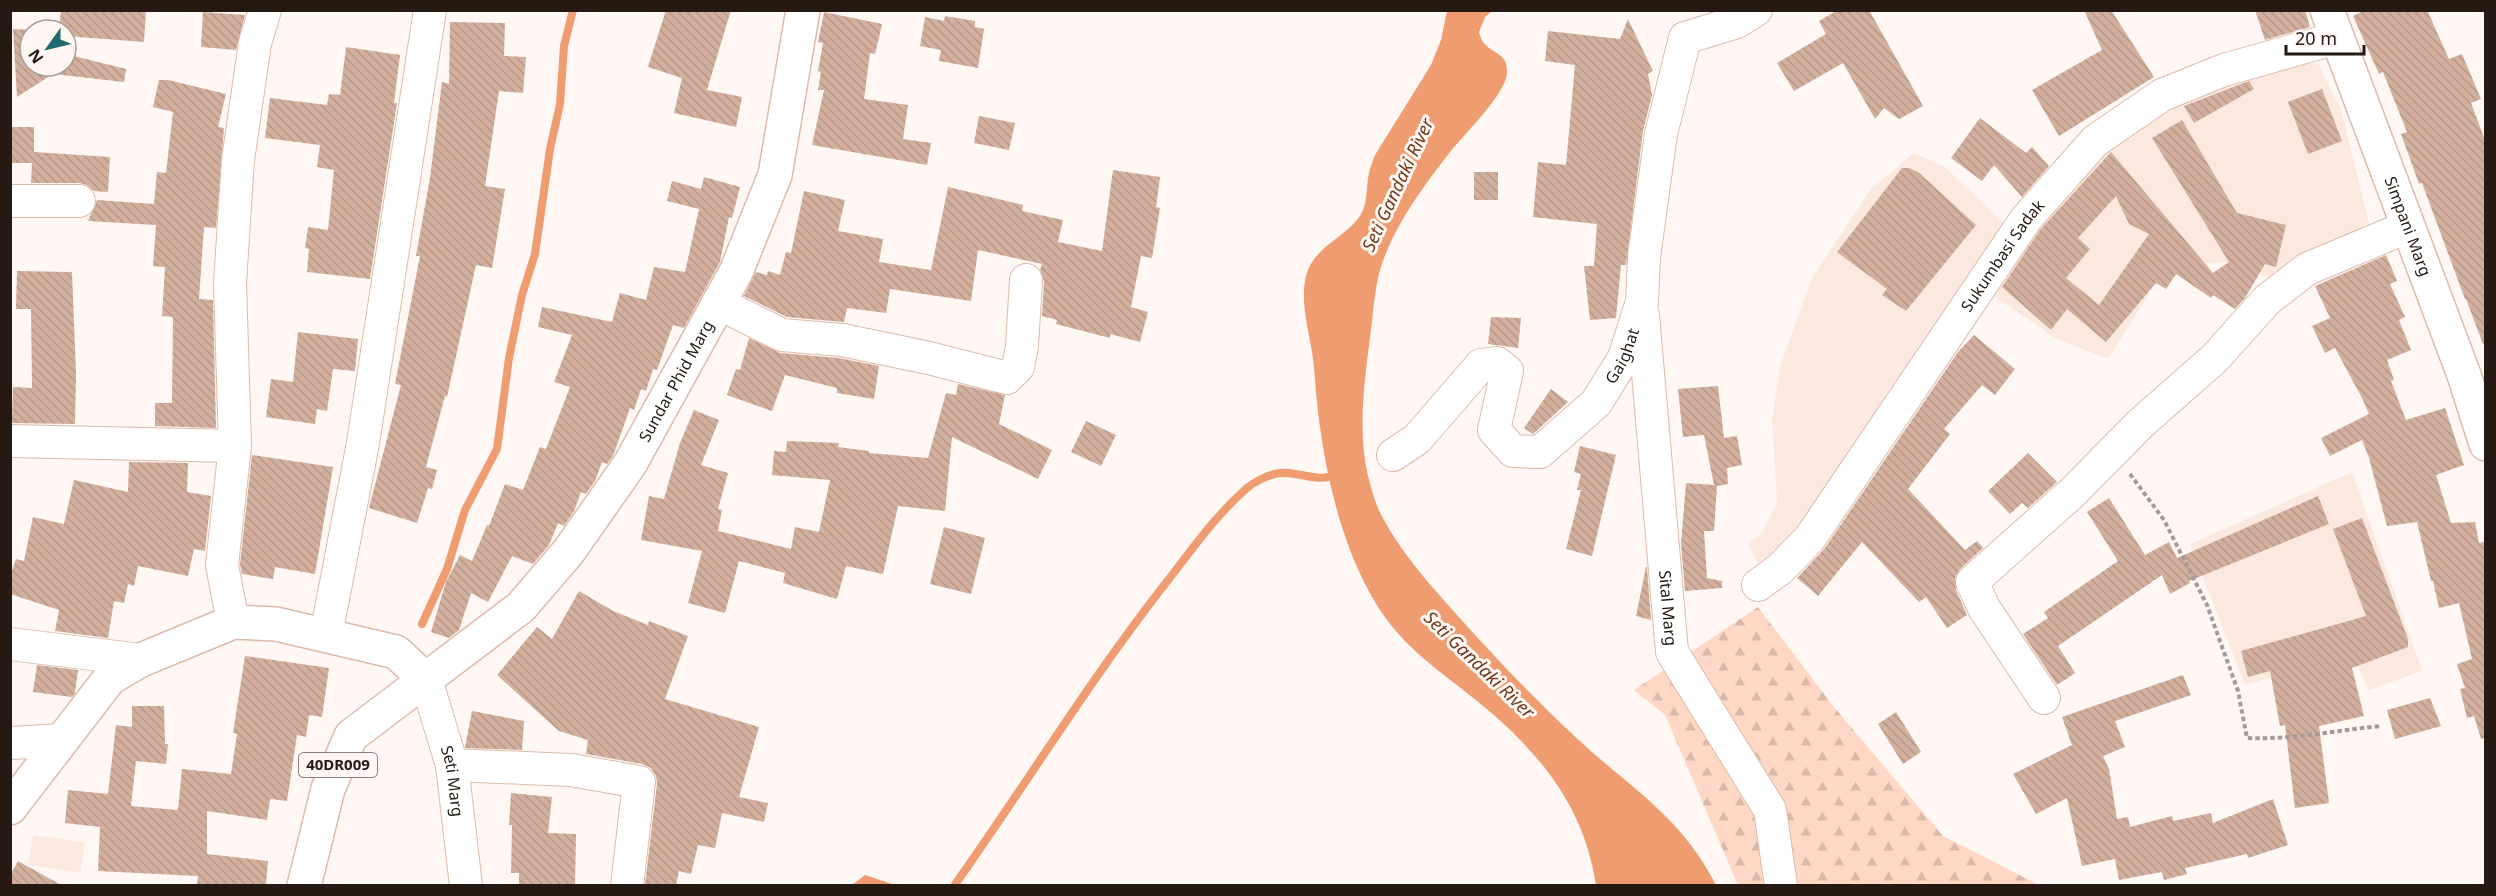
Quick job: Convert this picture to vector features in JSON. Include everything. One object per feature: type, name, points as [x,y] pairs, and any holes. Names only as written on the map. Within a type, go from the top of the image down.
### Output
[{"type":"main road","name":"Sundar Phid Marg","points":[[426,680],[521,607],[569,552],[630,465],[736,272],[775,175],[803,10]]},
{"type":"main road","name":"Simpani Marg","points":[[2332,24],[2464,375],[2486,444]]},
{"type":"main road","points":[[10,808],[110,678],[141,660],[233,622],[276,624],[396,652],[426,680]]},
{"type":"main road","name":"40DR009","points":[[304,885],[327,789],[351,736],[426,680]]},
{"type":"street","points":[[233,622],[222,565],[235,446],[230,283],[238,160],[255,43],[265,10]]},
{"type":"street","points":[[326,635],[363,443],[430,10]]},
{"type":"street","name":"Gaighat","points":[[1393,455],[1417,439],[1481,365],[1497,363],[1507,371],[1494,430],[1514,451],[1540,452],[1596,403],[1624,358],[1642,302],[1644,257],[1661,134],[1685,38],[1737,22],[1756,10]]},
{"type":"street","name":"Sukumbasi Sadak","points":[[1758,585],[1780,569],[1810,538],[2026,219],[2095,141],[2162,95],[2332,24]]},
{"type":"street","points":[[10,201],[79,201]]},
{"type":"street","points":[[2044,698],[1984,608],[1972,582],[2073,492],[2140,424],[2215,358],[2268,300],[2307,269],[2407,227]]},
{"type":"street","points":[[718,303],[782,335],[842,340],[929,358],[1007,378],[1018,367],[1022,346],[1026,280]]},
{"type":"street","name":"Sital Marg","points":[[1642,302],[1672,652],[1770,810],[1781,885]]},
{"type":"street","points":[[10,441],[235,446]]},
{"type":"street","points":[[10,644],[141,660]]},
{"type":"street","name":"Seti Marg","points":[[426,680],[452,765],[466,885]]},
{"type":"street","points":[[10,743],[62,740]]},
{"type":"street","points":[[452,765],[571,770],[639,782],[627,885]]},
{"type":"path","points":[[2113,452],[2164,520],[2207,605],[2238,691],[2247,738],[2296,737],[2382,726]]},
{"type":"shaded area","points":[[2318,63],[2341,110],[2369,223],[2276,279],[2223,262],[2203,264],[2147,280],[2149,294],[2108,359],[2055,338],[1989,293],[2008,259],[2108,140],[2241,69]]},
{"type":"shaded area","points":[[1914,153],[1945,167],[2009,228],[1971,272],[1915,363],[1824,502],[1762,566],[1755,560],[1749,543],[1763,532],[1777,502],[1772,420],[1780,367],[1812,278],[1871,189]]},
{"type":"shaded area","points":[[2352,472],[2422,671],[2369,690],[2351,654],[2245,685],[2190,544]]},
{"type":"shaded area","points":[[33,835],[85,843],[80,873],[28,865]]},
{"type":"green space","points":[[1758,607],[1834,707],[1943,836],[2039,885],[1738,885],[1665,715],[1634,690]]},
{"type":"water","name":"Seti Gandaki River","points":[[1447,11],[1492,11],[1485,17],[1479,32],[1483,42],[1505,61],[1507,72],[1500,92],[1447,156],[1412,205],[1396,231],[1381,267],[1375,294],[1363,403],[1365,458],[1373,493],[1379,510],[1392,533],[1437,593],[1540,703],[1593,753],[1662,812],[1690,844],[1716,885],[1596,885],[1583,835],[1561,791],[1547,771],[1513,733],[1430,664],[1395,630],[1377,605],[1362,578],[1339,517],[1319,422],[1313,357],[1304,304],[1304,285],[1310,266],[1316,257],[1346,231],[1363,211],[1369,171],[1375,155],[1431,65],[1441,40]]},
{"type":"water","points":[[865,875],[895,885],[852,885]]},
{"type":"building","points":[[61,10],[146,10],[144,42],[78,37],[78,18],[60,18]]},
{"type":"building","points":[[666,10],[731,10],[707,90],[742,97],[736,127],[674,113],[682,78],[648,67]]},
{"type":"building","points":[[1838,10],[1869,10],[1923,106],[1899,119],[1884,108],[1875,119],[1843,63],[1794,91],[1777,63],[1826,34],[1819,21]]},
{"type":"building","points":[[2084,10],[2111,10],[2154,77],[2059,136],[2032,90],[2102,50]]},
{"type":"building","points":[[2255,10],[2305,10],[2310,27],[2265,40]]},
{"type":"building","points":[[2365,10],[2427,10],[2449,59],[2462,54],[2481,99],[2471,103],[2486,143],[2486,344],[2483,344],[2465,299],[2422,183],[2419,184],[2401,134],[2407,132],[2383,72],[2379,74],[2353,16]]},
{"type":"building","points":[[203,12],[245,15],[236,50],[201,47]]},
{"type":"building","points":[[824,12],[882,24],[875,54],[870,53],[864,99],[908,105],[903,139],[931,143],[927,165],[812,145],[824,90],[818,90],[821,72],[818,71],[823,43],[818,42]]},
{"type":"building","points":[[945,16],[975,21],[975,27],[984,29],[978,68],[939,61],[941,50],[920,46],[925,17],[944,21]]},
{"type":"building","points":[[1628,19],[1653,71],[1648,74],[1652,95],[1643,131],[1626,265],[1621,265],[1616,318],[1590,320],[1584,266],[1594,266],[1597,224],[1533,217],[1538,162],[1566,165],[1575,65],[1545,61],[1548,31],[1620,39]]},
{"type":"building","points":[[450,22],[505,23],[504,56],[526,57],[523,93],[499,91],[485,186],[505,189],[492,268],[476,265],[447,397],[445,396],[426,467],[437,470],[432,489],[428,488],[417,523],[369,508],[401,385],[395,384],[420,256],[416,256],[430,178],[442,82],[449,84]]},
{"type":"building","points":[[13,29],[18,29],[18,78],[47,78],[17,97]]},
{"type":"building","points":[[346,47],[400,55],[394,103],[397,103],[370,279],[307,272],[309,249],[305,248],[308,227],[328,230],[334,170],[317,167],[320,145],[265,138],[270,98],[327,105],[329,94],[340,95]]},
{"type":"building","points":[[78,57],[126,69],[124,82],[78,77]]},
{"type":"building","points":[[159,80],[168,80],[226,94],[218,127],[224,128],[216,228],[204,227],[199,299],[213,300],[216,428],[155,426],[155,403],[172,403],[173,317],[162,316],[165,267],[153,266],[156,225],[88,221],[97,200],[154,204],[157,172],[166,173],[173,112],[153,107]]},
{"type":"building","points":[[2249,81],[2254,89],[2194,123],[2184,106]]},
{"type":"building","points":[[2322,89],[2342,141],[2308,154],[2288,102]]},
{"type":"building","points":[[979,116],[1015,123],[1009,150],[974,143]]},
{"type":"building","points":[[1980,118],[2026,153],[2032,147],[2049,166],[2022,197],[1994,165],[1982,181],[1951,158]]},
{"type":"building","points":[[2182,120],[2237,213],[2286,225],[2276,267],[2265,264],[2245,298],[2235,309],[2213,295],[2211,298],[2176,274],[2166,289],[2156,283],[2106,342],[2067,309],[2051,330],[2002,287],[2040,230],[2111,152],[2213,273],[2229,262],[2152,138]],"holes":[[[2116,196],[2129,224],[2149,234],[2099,305],[2066,278],[2090,249],[2078,238]]]},
{"type":"building","points":[[10,127],[34,127],[34,152],[110,157],[108,192],[94,191],[87,185],[79,183],[31,183],[32,163],[10,163]]},
{"type":"building","points":[[1902,168],[1918,172],[1976,225],[1906,311],[1882,295],[1887,289],[1837,252]]},
{"type":"building","points":[[1113,170],[1160,177],[1156,207],[1160,208],[1152,258],[1141,256],[1131,307],[1148,312],[1140,342],[1110,334],[1110,338],[1056,324],[1057,320],[1042,316],[1044,281],[1040,270],[1042,264],[978,250],[971,301],[890,289],[886,313],[847,308],[844,322],[787,317],[744,296],[756,272],[767,275],[768,271],[780,275],[786,252],[791,253],[804,191],[845,200],[838,231],[883,239],[879,262],[931,270],[948,187],[1023,205],[1022,211],[1063,220],[1058,242],[1102,251]]},
{"type":"building","points":[[1474,172],[1498,172],[1498,200],[1474,200]]},
{"type":"building","points":[[704,177],[740,187],[732,218],[729,217],[720,262],[684,328],[673,325],[657,370],[653,369],[646,391],[641,389],[634,410],[630,408],[613,456],[607,464],[602,462],[595,481],[586,494],[581,492],[574,511],[564,526],[558,523],[549,545],[533,564],[512,556],[488,602],[471,593],[459,630],[449,638],[431,632],[446,582],[460,555],[472,561],[487,525],[489,526],[505,484],[523,490],[540,447],[546,449],[570,387],[554,382],[572,335],[538,327],[542,307],[612,322],[620,293],[646,300],[654,267],[685,272],[699,209],[667,201],[672,181],[701,189]]},
{"type":"building","points":[[2386,255],[2397,281],[2390,284],[2405,317],[2399,320],[2411,350],[2387,360],[2394,380],[2391,381],[2406,420],[2445,408],[2464,465],[2436,475],[2451,523],[2475,522],[2479,543],[2486,541],[2486,738],[2481,739],[2474,716],[2467,718],[2460,689],[2465,688],[2457,664],[2472,659],[2459,603],[2439,608],[2417,522],[2387,526],[2362,440],[2330,456],[2321,438],[2369,414],[2335,348],[2325,353],[2312,326],[2330,318],[2315,286]]},
{"type":"building","points":[[17,271],[72,272],[76,374],[75,424],[12,423],[13,387],[32,388],[31,309],[16,309]]},
{"type":"building","points":[[1491,317],[1521,318],[1518,348],[1488,344]]},
{"type":"building","points":[[298,332],[358,339],[355,371],[333,369],[327,411],[317,409],[315,424],[266,417],[271,379],[293,382]]},
{"type":"building","points":[[1974,335],[2015,369],[1995,395],[1982,385],[1944,429],[1950,434],[1908,489],[1965,550],[1977,541],[1983,548],[1960,569],[1955,578],[1956,590],[1967,615],[1947,628],[1926,597],[1919,602],[1862,542],[1818,596],[1797,578],[1825,548],[1958,352]]},
{"type":"building","points":[[749,338],[780,353],[839,358],[879,366],[874,399],[837,393],[837,388],[785,375],[772,411],[727,395],[736,369],[740,370]]},
{"type":"building","points":[[958,384],[1005,395],[999,424],[1052,450],[1038,479],[952,437],[945,511],[898,506],[883,574],[846,566],[837,599],[783,583],[785,573],[739,561],[725,613],[688,603],[702,551],[641,540],[649,496],[664,499],[680,443],[694,410],[719,420],[701,465],[728,473],[718,509],[722,510],[718,531],[791,549],[795,527],[819,532],[830,480],[772,475],[774,451],[786,452],[787,441],[839,443],[838,447],[869,451],[869,453],[928,458],[946,393],[956,395]]},
{"type":"building","points":[[1718,386],[1724,438],[1737,436],[1742,465],[1727,468],[1728,484],[1717,486],[1714,531],[1704,531],[1707,578],[1722,581],[1722,588],[1685,591],[1681,544],[1686,483],[1714,485],[1704,435],[1683,437],[1678,389]]},
{"type":"building","points":[[1551,389],[1568,402],[1533,434],[1524,428]]},
{"type":"building","points":[[1086,421],[1116,435],[1101,466],[1071,452]]},
{"type":"building","points":[[1580,446],[1616,455],[1592,556],[1566,549],[1581,490],[1577,490],[1581,474],[1574,472]]},
{"type":"building","points":[[2028,453],[2057,482],[2028,508],[2022,503],[2010,514],[1988,491]]},
{"type":"building","points":[[252,455],[333,467],[315,574],[275,567],[273,579],[242,574],[240,564]]},
{"type":"building","points":[[129,462],[188,463],[187,492],[211,496],[205,551],[194,549],[188,576],[138,566],[134,586],[128,584],[124,603],[114,601],[108,638],[55,631],[59,610],[10,594],[10,577],[16,559],[24,561],[33,517],[64,524],[74,480],[128,492]]},
{"type":"building","points":[[2318,496],[2329,524],[2189,581],[2190,583],[2170,594],[2162,575],[2058,646],[2075,673],[2057,685],[2023,634],[2048,618],[2044,612],[2118,561],[2087,512],[2109,498],[2145,555],[2169,542],[2177,558]]},
{"type":"building","points":[[2362,518],[2408,639],[2408,647],[2352,668],[2364,716],[2319,726],[2329,803],[2295,808],[2285,725],[2280,726],[2270,671],[2248,677],[2241,651],[2366,616],[2333,529]]},
{"type":"building","points":[[944,527],[985,538],[971,594],[930,584]]},
{"type":"building","points":[[1647,567],[1651,620],[1636,616]]},
{"type":"building","points":[[579,591],[613,611],[648,625],[649,621],[688,636],[665,699],[759,727],[739,797],[768,803],[764,822],[722,813],[715,848],[698,845],[691,874],[679,871],[676,885],[645,885],[657,784],[656,776],[651,768],[642,764],[586,754],[588,740],[559,731],[497,675],[537,627],[552,639]]},
{"type":"building","points":[[245,656],[329,668],[322,717],[309,715],[306,737],[297,735],[287,801],[270,799],[267,820],[207,811],[207,854],[268,861],[266,885],[197,885],[198,876],[98,871],[100,827],[65,823],[68,790],[108,794],[116,725],[132,727],[132,706],[164,706],[165,744],[168,744],[166,764],[136,761],[131,806],[178,810],[182,769],[231,774],[237,734],[233,733]]},
{"type":"building","points":[[37,665],[78,670],[75,693],[72,697],[33,692]]},
{"type":"building","points":[[2183,675],[2191,695],[2115,721],[2125,747],[2103,756],[2109,769],[2117,819],[2128,817],[2130,827],[2172,816],[2173,821],[2211,813],[2213,823],[2273,799],[2288,845],[2248,858],[2247,854],[2185,868],[2187,874],[2164,880],[2162,872],[2119,880],[2115,859],[2082,866],[2067,798],[2036,814],[2013,774],[2072,745],[2062,717]]},
{"type":"building","points":[[2430,698],[2441,726],[2395,739],[2387,710]]},
{"type":"building","points":[[472,711],[524,721],[522,750],[465,748]]},
{"type":"building","points":[[1896,712],[1921,752],[1903,764],[1878,724]]},
{"type":"building","points":[[511,793],[552,797],[548,833],[576,834],[575,885],[519,885],[519,873],[511,873],[512,825],[509,825]]},
{"type":"building","points":[[18,861],[61,885],[10,885],[10,875]]},
{"type":"waterway","points":[[422,624],[447,569],[465,510],[497,449],[509,358],[522,295],[535,254],[550,149],[560,104],[564,46],[573,10]]},
{"type":"waterway","points":[[954,886],[1110,658],[1224,510],[1250,486],[1272,475],[1290,473],[1323,478],[1337,473]]}]
